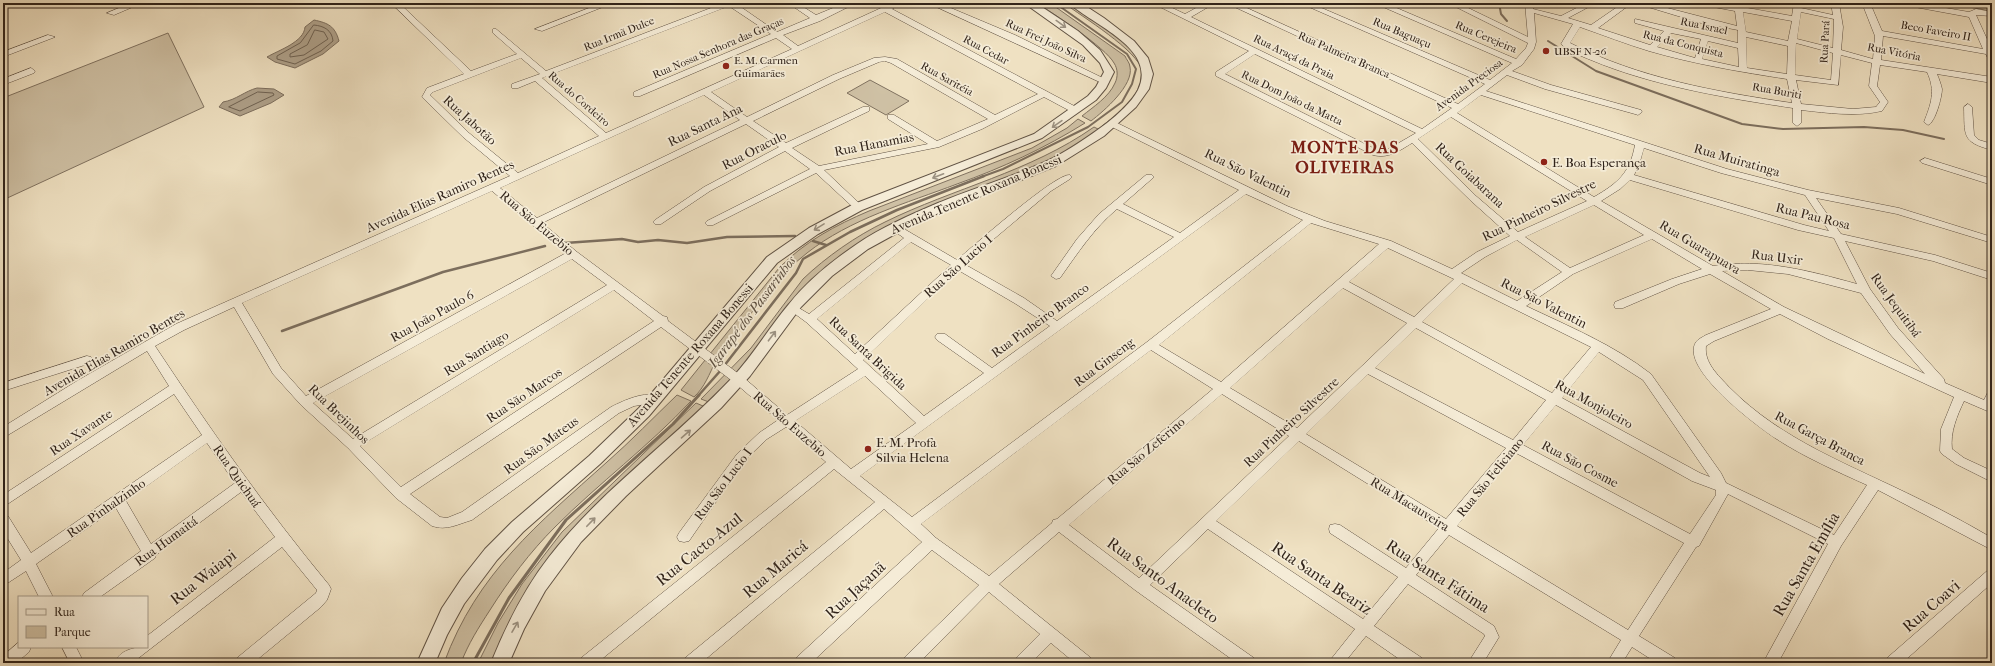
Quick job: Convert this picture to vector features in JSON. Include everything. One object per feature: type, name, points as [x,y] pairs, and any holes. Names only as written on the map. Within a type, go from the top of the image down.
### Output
[{"type":"street","points":[[3,6],[17,3]]},
{"type":"street","points":[[111,13],[138,3]]},
{"type":"street","points":[[395,3],[469,74],[523,54]]},
{"type":"street","points":[[538,29],[609,3]]},
{"type":"street","points":[[730,3],[798,48]]},
{"type":"street","name":"Rua Irmã Dulce","points":[[515,86],[730,3]]},
{"type":"street","points":[[792,3],[817,19]]},
{"type":"street","name":"Rua Nossa Senhora das Graças","points":[[637,94],[852,3]]},
{"type":"street","name":"Avenida Elias Ramiro Bentes","points":[[3,433],[148,344],[236,302],[605,137],[898,3]]},
{"type":"street","name":"Rua Frei João Silva","points":[[932,3],[1005,34],[1106,81]]},
{"type":"street","points":[[1029,3],[1064,26],[1099,54],[1105,61],[1109,72],[1106,81]]},
{"type":"street","name":"Avenida Tenente Roxana Bonessi","points":[[500,663],[511,635],[555,562],[598,514],[701,421],[734,376],[792,308],[841,262],[895,228],[922,215],[1052,163],[1097,137],[1112,124],[1145,88],[1148,75],[1142,56],[1130,44],[1074,3]]},
{"type":"street","name":"Rua Araçá da Praia","points":[[1156,3],[1422,132]]},
{"type":"street","points":[[1185,17],[1211,3]]},
{"type":"street","name":"Rua Palmeira Branca","points":[[1230,3],[1454,110]]},
{"type":"street","name":"Rua Baguaçu","points":[[1304,3],[1491,84]]},
{"type":"street","name":"Rua Cerejeira","points":[[1378,3],[1518,62]]},
{"type":"street","points":[[1452,3],[1532,42]]},
{"type":"street","points":[[1564,17],[1592,3]]},
{"type":"street","points":[[1593,28],[1628,3]]},
{"type":"street","name":"Rua Vitória","points":[[1639,3],[1742,31],[1837,51],[1877,62],[1931,72],[1992,80]]},
{"type":"street","points":[[1703,3],[1738,6],[1796,19]]},
{"type":"street","name":"Rua Pará","points":[[1835,3],[1838,18],[1835,83]]},
{"type":"street","name":"Rua Buriti","points":[[1579,23],[1565,44],[1612,64],[1657,78],[1797,108],[1865,111],[1879,109],[1884,102],[1873,86],[1880,48],[1879,33],[1866,3]]},
{"type":"street","points":[[1904,3],[1972,15],[1973,12],[1992,14]]},
{"type":"street","points":[[1529,6],[1532,42]]},
{"type":"street","name":"Rua da Conquista","points":[[1529,6],[1564,17],[1651,49],[1743,69],[1835,83]]},
{"type":"street","points":[[1738,6],[1742,31],[1743,69]]},
{"type":"street","points":[[1797,123],[1797,108],[1791,77],[1793,42],[1798,6],[1838,18]]},
{"type":"street","name":"Rua Cedar","points":[[886,8],[1075,110]]},
{"type":"street","points":[[1972,15],[1990,56]]},
{"type":"street","name":"Rua Israel","points":[[1638,21],[1669,30],[1742,46]]},
{"type":"street","points":[[1651,49],[1669,30]]},
{"type":"street","name":"Rua do Cordeiro","points":[[496,31],[546,75]]},
{"type":"street","name":"Beco Faveiro II","points":[[1879,33],[1990,56]]},
{"type":"street","points":[[3,55],[51,37]]},
{"type":"street","points":[[1698,60],[1706,38]]},
{"type":"street","name":"Avenida Preciosa","points":[[1376,153],[1389,153],[1491,84],[1529,51],[1532,42]]},
{"type":"street","name":"Rua Dom João da Matta","points":[[1255,51],[1219,74],[1376,153]]},
{"type":"street","name":"Rua Saritéia","points":[[889,59],[995,118]]},
{"type":"street","name":"Rua Santa Ana","points":[[535,223],[860,66],[877,60],[889,59]]},
{"type":"street","points":[[3,82],[31,71]]},
{"type":"street","points":[[1506,72],[1638,112]]},
{"type":"street","points":[[1928,122],[1938,96],[1938,84],[1931,72]]},
{"type":"street","name":"Rua Jabotão","points":[[469,74],[430,90],[427,92],[426,97],[471,140],[516,176]]},
{"type":"street","name":"Rua do Cordeiro","points":[[537,78],[605,137]]},
{"type":"street","name":"Avenida Tenente Roxana Bonessi","points":[[424,661],[456,600],[480,566],[495,549],[535,510],[610,446],[702,351],[772,260],[821,225],[858,207],[1026,142],[1049,130],[1092,98],[1106,81]]},
{"type":"street","points":[[704,91],[818,169],[858,207]]},
{"type":"street","name":"Rua Muiratinga","points":[[1479,92],[1724,171],[1808,193],[1899,211],[1992,240]]},
{"type":"street","name":"Rua Hanamias","points":[[710,223],[818,169],[936,145],[953,139],[1044,94]]},
{"type":"street","points":[[1968,108],[1970,136],[1976,142],[1992,147]]},
{"type":"street","name":"Rua Oraculo","points":[[658,222],[680,206],[714,185],[786,147],[866,109]]},
{"type":"street","name":"Rua Guarapuava","points":[[1454,110],[1594,201],[1780,310],[1832,336],[1945,386]]},
{"type":"street","points":[[891,117],[936,145]]},
{"type":"street","name":"Rua São Valentin","points":[[1112,124],[1148,139],[1246,190],[1310,219],[1387,243],[1598,346],[1632,366],[1647,377],[1722,487]]},
{"type":"street","name":"Rua Goiabarana","points":[[1412,138],[1473,198],[1517,236],[1570,272]]},
{"type":"street","name":"Rua Pinheiro Silvestre","points":[[1140,586],[1368,369],[1415,322],[1457,276],[1483,253],[1594,201],[1613,189],[1628,176],[1637,158],[1640,144]]},
{"type":"street","points":[[1925,161],[1992,182]]},
{"type":"street","name":"Rua Pau Rosa","points":[[1628,176],[1802,228],[1935,258],[1992,277]]},
{"type":"street","points":[[1056,276],[1093,226],[1115,204],[1149,177]]},
{"type":"street","name":"Rua São Lucio I","points":[[855,361],[958,264],[1048,189],[1067,178]]},
{"type":"street","name":"Rua São Euzebio","points":[[494,187],[573,254],[663,320],[734,376],[834,462],[912,524],[931,542],[989,584],[1086,663]]},
{"type":"street","name":"Rua Pinheiro Branco","points":[[852,475],[923,422],[1246,190]]},
{"type":"street","name":"Rua Jequitibá","points":[[1808,193],[1838,237],[1865,290],[1917,358],[1945,386]]},
{"type":"street","points":[[1115,204],[1181,237]]},
{"type":"street","name":"Rua Ginseng","points":[[912,524],[1151,345],[1310,219]]},
{"type":"street","points":[[895,228],[1020,301],[1057,326]]},
{"type":"street","points":[[1518,306],[1570,272],[1653,235]]},
{"type":"street","points":[[810,319],[910,238]]},
{"type":"street","name":"Rua São Zeferino","points":[[909,663],[989,584],[1058,524],[1222,388],[1387,243]]},
{"type":"street","name":"Rua João Paulo 6","points":[[305,402],[573,254]]},
{"type":"street","name":"Rua Uxir","points":[[1619,305],[1710,270],[1729,267],[1771,268],[1818,277],[1865,290]]},
{"type":"street","name":"Rua Monjoleiro","points":[[1343,283],[1555,398],[1696,477],[1736,492],[1836,542]]},
{"type":"street","name":"Rua Santiago","points":[[352,445],[615,285]]},
{"type":"street","name":"Rua Brejinhos","points":[[236,302],[278,371],[305,402],[352,445],[400,494],[437,522],[447,523]]},
{"type":"street","name":"Rua Santa Brigida","points":[[792,308],[810,319],[923,422]]},
{"type":"street","name":"Rua Garça Branca","points":[[1780,310],[1710,338],[1701,344],[1699,351],[1701,360],[1709,373],[1729,395],[1766,427],[1796,445],[1948,519],[1992,544]]},
{"type":"street","name":"Rua São Marcos","points":[[400,494],[663,320]]},
{"type":"street","points":[[941,337],[992,373]]},
{"type":"street","name":"Rua Quichuá","points":[[148,344],[208,436],[282,539],[324,589],[322,596],[316,603],[242,663]]},
{"type":"street","name":"Rua Macauveira","points":[[1151,345],[1630,640],[1670,663]]},
{"type":"street","name":"Rua São Feliciano","points":[[1335,663],[1516,447],[1598,346]]},
{"type":"street","points":[[3,387],[87,360]]},
{"type":"street","name":"Rua São Cosme","points":[[1368,369],[1694,542]]},
{"type":"street","name":"Rua São Lucio I","points":[[684,536],[741,457],[763,436],[866,370]]},
{"type":"street","points":[[1945,386],[1989,407],[1992,395]]},
{"type":"street","name":"Rua Xavante","points":[[3,502],[176,388]]},
{"type":"street","points":[[1961,394],[1947,433],[1945,441],[1946,451],[1960,461],[1992,478]]},
{"type":"street","name":"Rua São Mateus","points":[[447,523],[467,516],[615,410],[632,402],[656,399]]},
{"type":"street","name":"Rua Pinhalzinho","points":[[3,580],[208,436]]},
{"type":"street","name":"Rua Cacto-Azul","points":[[586,663],[834,462]]},
{"type":"street","name":"Rua Humaitá","points":[[89,596],[150,554],[243,484]]},
{"type":"street","name":"Rua Santa Emília","points":[[1770,663],[1836,542],[1875,484]]},
{"type":"street","points":[[1614,663],[1694,542],[1722,496],[1722,487]]},
{"type":"street","points":[[118,499],[150,554]]},
{"type":"street","name":"Rua Maricá","points":[[690,663],[805,566],[884,502]]},
{"type":"street","points":[[3,520],[28,561],[46,596]]},
{"type":"street","name":"Rua Santa Beariz","points":[[1207,522],[1417,663]]},
{"type":"street","name":"Rua Santo Anacleto","points":[[1058,524],[1140,586],[1249,663]]},
{"type":"street","name":"Rua Santa Fátima","points":[[1335,529],[1489,630],[1492,637],[1474,663]]},
{"type":"street","name":"Rua Waiapi","points":[[148,643],[282,539]]},
{"type":"street","name":"Rua Jaçanã","points":[[801,663],[931,542]]},
{"type":"street","name":"Rua Coavi","points":[[1892,663],[1992,575]]},
{"type":"street","points":[[1021,663],[1051,633]]},
{"type":"street","points":[[5,663],[23,648]]},
{"type":"street","points":[[69,648],[76,663]]},
{"type":"street","points":[[121,663],[142,648]]},
{"type":"green space","points":[[1036,3],[1050,3],[1125,56],[1129,63],[1130,74],[1123,89],[1103,111],[1091,121],[1082,116],[1109,93],[1116,81],[1117,70],[1115,65],[1109,56],[1090,40],[1066,22]]},
{"type":"green space","points":[[1064,3],[1070,3],[1129,45],[1142,58],[1145,88],[1106,128],[1102,126],[1122,110],[1134,96],[1141,82],[1142,71],[1131,54],[1120,44]]},
{"type":"green space","points":[[1947,3],[1992,3],[1992,11],[1991,11]]},
{"type":"green space","points":[[168,33],[204,107],[3,200],[3,98]]},
{"type":"green space","points":[[870,80],[909,101],[886,115],[847,93]]},
{"type":"green space","points":[[1078,119],[1085,123],[1023,157],[974,178],[899,205],[860,221],[824,241],[797,261],[770,289],[716,361],[704,385],[698,393],[694,397],[681,390],[779,268],[810,242],[833,228],[869,211],[1032,148],[1067,128]]},
{"type":"green space","points":[[1094,127],[1102,131],[1063,156],[922,213],[820,278],[714,404],[701,399],[751,348],[803,279],[821,263],[842,248],[885,222],[938,199],[1018,168],[1069,143]]},
{"type":"green space","points":[[677,395],[691,401],[675,418],[572,511],[537,546],[512,577],[497,599],[474,636],[461,663],[444,663],[458,631],[474,602],[492,576],[512,552],[557,507],[625,446]]},
{"type":"green space","points":[[696,403],[710,409],[573,537],[498,663],[478,663],[498,623],[522,584],[562,532]]},
{"type":"water","points":[[314,20],[323,22],[330,26],[335,32],[339,41],[323,54],[295,68],[275,62],[267,57],[296,41],[304,32],[305,27]]},
{"type":"water","points":[[257,88],[274,89],[284,95],[271,103],[240,116],[219,107],[223,102]]},
{"type":"waterway","name":"Igarapé dos Passarinhos","points":[[981,177],[1003,169],[1088,127],[1122,102],[1132,84],[1136,69],[1127,54],[1055,3]]},
{"type":"waterway","points":[[1499,3],[1501,14],[1507,21]]},
{"type":"waterway","points":[[1548,41],[1596,71],[1742,124],[1783,129],[1864,127],[1903,130],[1944,139]]},
{"type":"waterway","name":"Igarapé dos Passarinhos","points":[[724,366],[796,273],[803,259],[850,232],[897,210],[984,176]]},
{"type":"waterway","points":[[565,243],[622,239],[638,242],[658,240],[687,243],[727,237],[795,236]]},
{"type":"waterway","points":[[813,241],[826,245]]},
{"type":"waterway","points":[[282,331],[443,272],[545,246]]},
{"type":"waterway","name":"Igarapé dos Passarinhos","points":[[698,396],[721,370]]},
{"type":"waterway","name":"Igarapé dos Passarinhos","points":[[473,663],[509,598],[566,520],[673,424],[699,395]]},
{"type":"place","name":"UBSF N-26","points":[[1546,51]]},
{"type":"place","name":"E. M. Carmen Guimarães","points":[[726,66]]},
{"type":"place","name":"E. Boa Esperança","points":[[1544,162]]},
{"type":"place","name":"E. M. Profa Silvia Helena","points":[[868,449]]},
{"type":"district","name":"MONTE DAS OLIVEIRAS","points":[[1345,157]]}]
